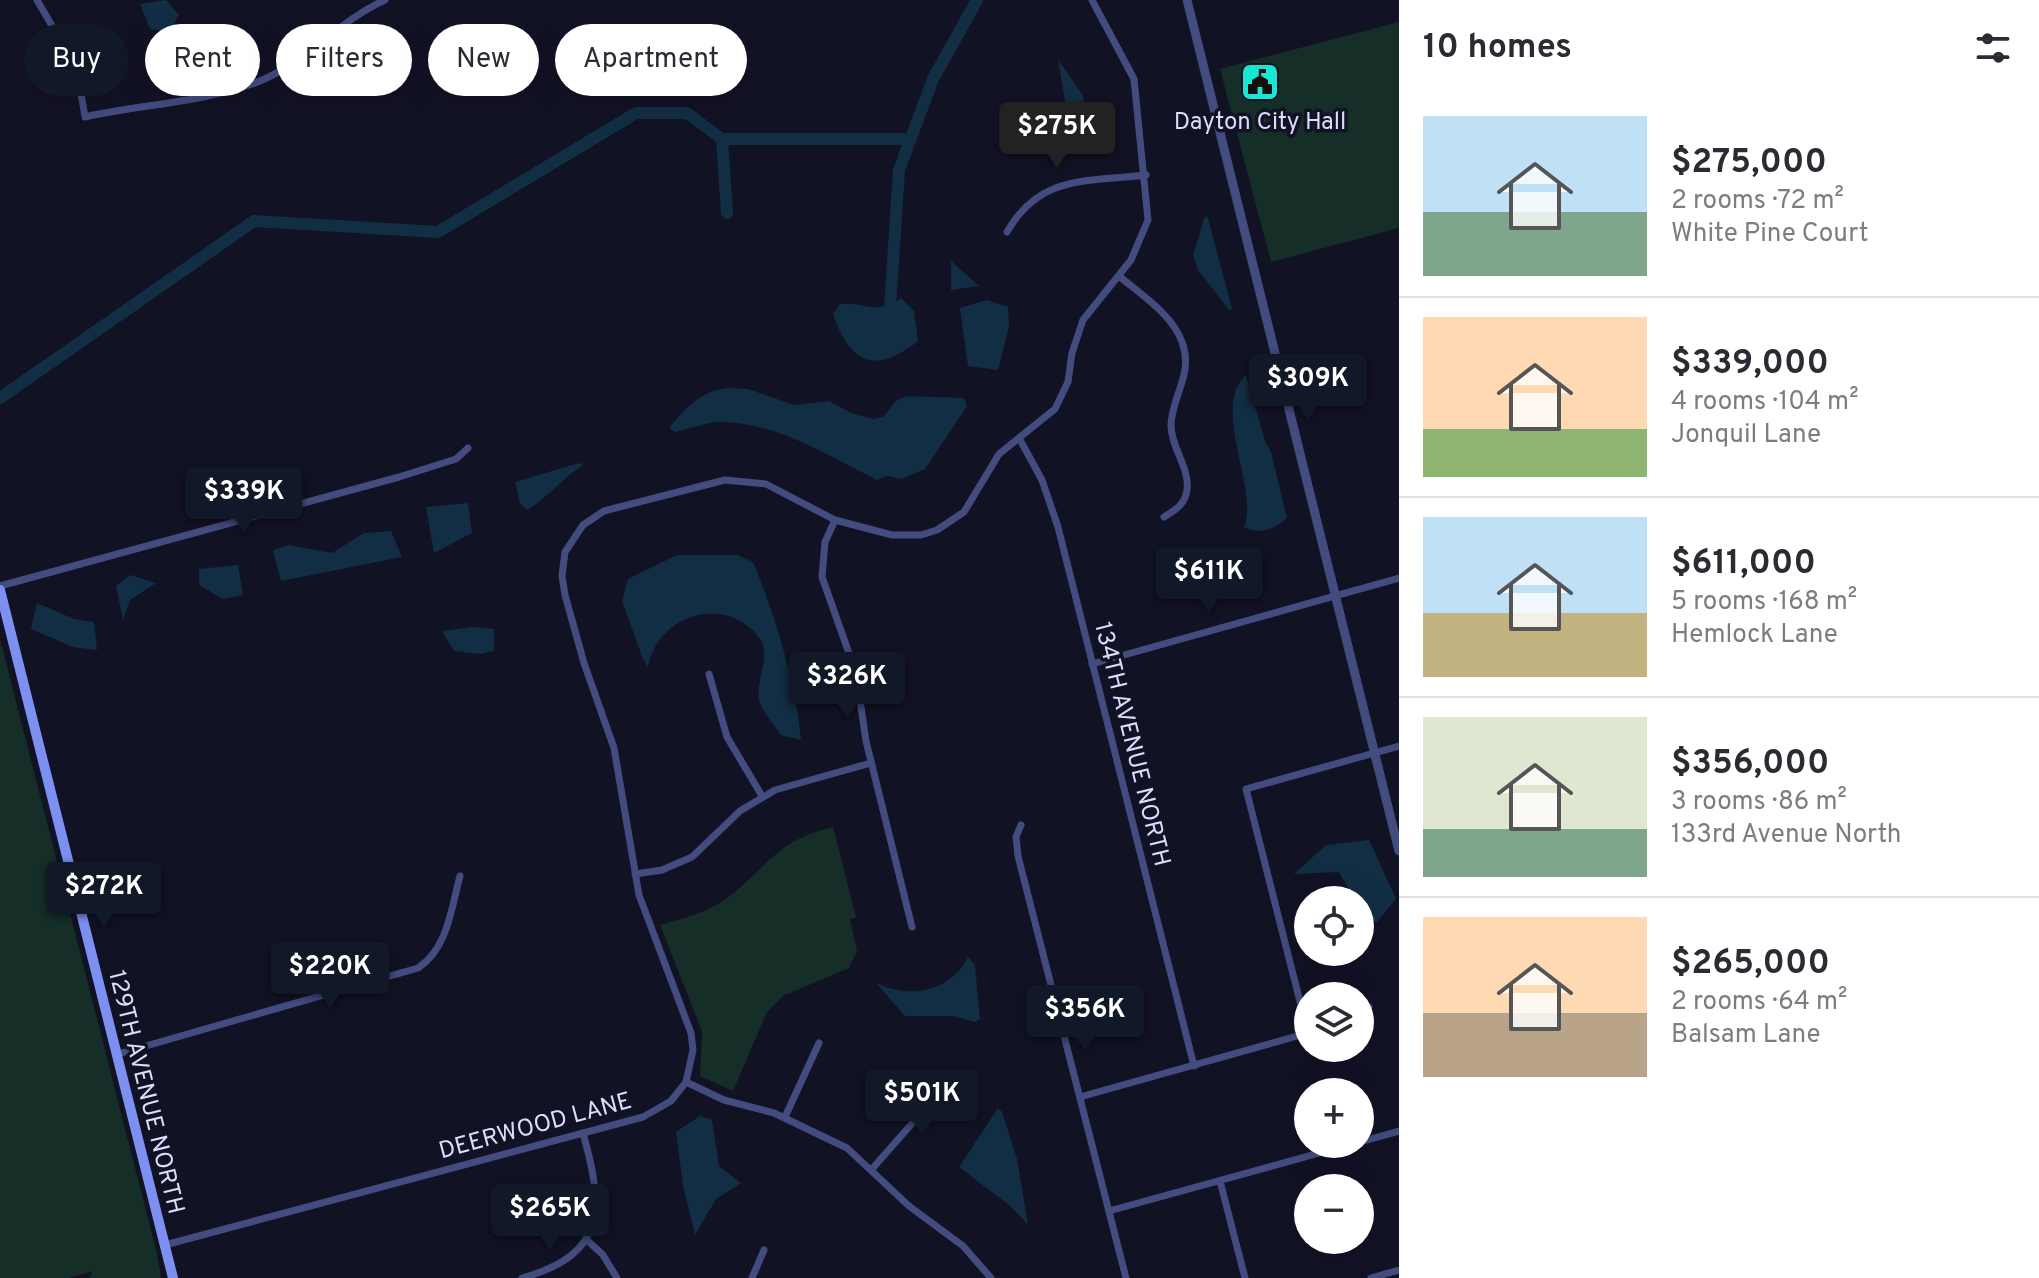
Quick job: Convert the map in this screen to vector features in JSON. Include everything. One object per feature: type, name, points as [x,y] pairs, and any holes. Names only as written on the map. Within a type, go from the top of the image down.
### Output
[{"type":"main road","name":"129TH AVENUE NORTH","points":[[0,588],[173,1278]]},
{"type":"street","points":[[37,0],[77,69],[85,117],[254,83],[282,68],[364,9],[385,0]]},
{"type":"street","points":[[991,1278],[963,1246],[909,1206],[847,1148],[785,1117],[724,1100],[686,1082],[693,1050],[691,1033],[645,916],[614,748],[565,595],[562,565],[569,543],[583,525],[604,511],[725,480],[766,484],[835,520],[892,535],[937,530],[964,512],[976,497],[990,465],[1055,409],[1068,382],[1072,353],[1083,320],[1119,276],[1143,239],[1148,220],[1146,175],[1134,79],[1092,0]]},
{"type":"street","points":[[1187,0],[1399,851]]},
{"type":"street","points":[[1007,232],[1022,207],[1044,191],[1068,184],[1146,175]]},
{"type":"street","points":[[1119,276],[1169,320],[1186,352],[1186,374],[1174,408],[1171,433],[1187,482],[1186,493],[1178,509],[1164,517]]},
{"type":"street","name":"134TH AVENUE NORTH","points":[[1019,438],[1050,500],[1194,1066]]},
{"type":"street","points":[[0,588],[399,477],[456,459],[468,448]]},
{"type":"street","points":[[835,520],[825,542],[822,577],[856,673],[871,763],[912,927]]},
{"type":"street","points":[[1092,664],[1399,578]]},
{"type":"street","points":[[709,674],[718,716],[727,737],[762,796]]},
{"type":"street","points":[[1295,982],[1246,789],[1399,746]]},
{"type":"street","points":[[635,874],[662,870],[692,857],[740,811],[762,796],[793,783],[871,763]]},
{"type":"street","points":[[1021,825],[1016,837],[1018,856],[1126,1278]]},
{"type":"street","points":[[118,1054],[418,968],[437,952],[443,940],[460,876]]},
{"type":"street","points":[[1080,1097],[1294,1037]]},
{"type":"street","points":[[785,1117],[819,1043]]},
{"type":"street","points":[[872,1169],[915,1120],[936,1079]]},
{"type":"street","name":"DEERWOOD LANE","points":[[165,1245],[653,1113],[671,1101],[686,1082]]},
{"type":"street","points":[[1374,1138],[1399,1131]]},
{"type":"street","points":[[522,1278],[552,1269],[586,1239],[597,1210],[598,1195],[583,1133]]},
{"type":"street","points":[[1109,1211],[1302,1158]]},
{"type":"street","points":[[1220,1181],[1245,1278]]},
{"type":"street","points":[[586,1239],[603,1255],[617,1278]]},
{"type":"street","points":[[752,1278],[764,1250]]},
{"type":"street","points":[[1371,1278],[1399,1270]]},
{"type":"green space","points":[[1399,22],[1399,228],[1271,262],[1220,69]]},
{"type":"green space","points":[[0,639],[161,1278],[89,1278],[93,1271],[69,1278],[0,1278]]},
{"type":"green space","points":[[833,827],[856,917],[850,919],[857,951],[849,968],[783,996],[767,1012],[733,1091],[700,1076],[702,1031],[660,925],[718,904],[789,844]]},
{"type":"water","points":[[166,0],[179,15],[174,24],[148,24],[140,4]]},
{"type":"water","points":[[1058,59],[1083,96],[1087,125],[1057,129],[1067,114]]},
{"type":"water","points":[[1205,216],[1232,309],[1229,310],[1198,270],[1193,255]]},
{"type":"water","points":[[951,261],[979,286],[951,290]]},
{"type":"water","points":[[901,298],[914,311],[918,341],[903,352],[877,361],[856,353],[840,331],[833,314],[840,304],[879,307]]},
{"type":"water","points":[[987,300],[1008,307],[1009,326],[998,370],[968,366],[960,308]]},
{"type":"water","points":[[1246,375],[1271,452],[1287,518],[1261,531],[1244,527],[1246,493],[1234,428],[1236,390]]},
{"type":"water","points":[[728,388],[748,389],[794,405],[829,401],[851,413],[874,419],[883,417],[897,400],[907,396],[964,398],[967,406],[925,469],[902,479],[887,476],[877,480],[800,442],[760,427],[718,422],[675,432],[669,428],[695,401]]},
{"type":"water","points":[[579,463],[583,465],[527,510],[520,503],[515,482]]},
{"type":"water","points":[[468,503],[472,533],[434,553],[426,507]]},
{"type":"water","points":[[391,531],[402,557],[281,581],[273,550],[289,545],[332,553],[364,533]]},
{"type":"water","points":[[677,555],[737,555],[753,562],[783,650],[801,740],[781,735],[760,703],[764,652],[758,636],[744,623],[710,613],[693,616],[664,635],[654,649],[648,667],[622,601],[628,579]]},
{"type":"water","points":[[238,565],[243,595],[223,599],[199,585],[199,569]]},
{"type":"water","points":[[130,575],[156,583],[130,600],[123,620],[116,586]]},
{"type":"water","points":[[37,603],[74,619],[94,622],[97,650],[73,647],[31,629]]},
{"type":"water","points":[[473,627],[494,629],[494,651],[480,654],[454,651],[442,631]]},
{"type":"water","points":[[1369,840],[1396,899],[1376,923],[1374,886],[1347,886],[1339,872],[1294,874],[1326,845]]},
{"type":"water","points":[[968,957],[975,965],[980,1019],[975,1022],[953,1016],[905,1016],[875,982],[901,991],[928,989],[951,978]]},
{"type":"water","points":[[998,1108],[1017,1159],[1028,1225],[1009,1205],[959,1167]]},
{"type":"water","points":[[700,1116],[712,1120],[719,1166],[741,1183],[716,1199],[695,1235],[683,1185],[676,1132]]},
{"type":"waterway","points":[[889,323],[899,170],[933,79],[977,0]]},
{"type":"waterway","points":[[0,398],[254,221],[438,232],[636,113],[687,113],[722,139],[911,139]]},
{"type":"waterway","points":[[722,139],[727,213]]},
{"type":"place","name":"Dayton City Hall","points":[[1260,82]]}]
